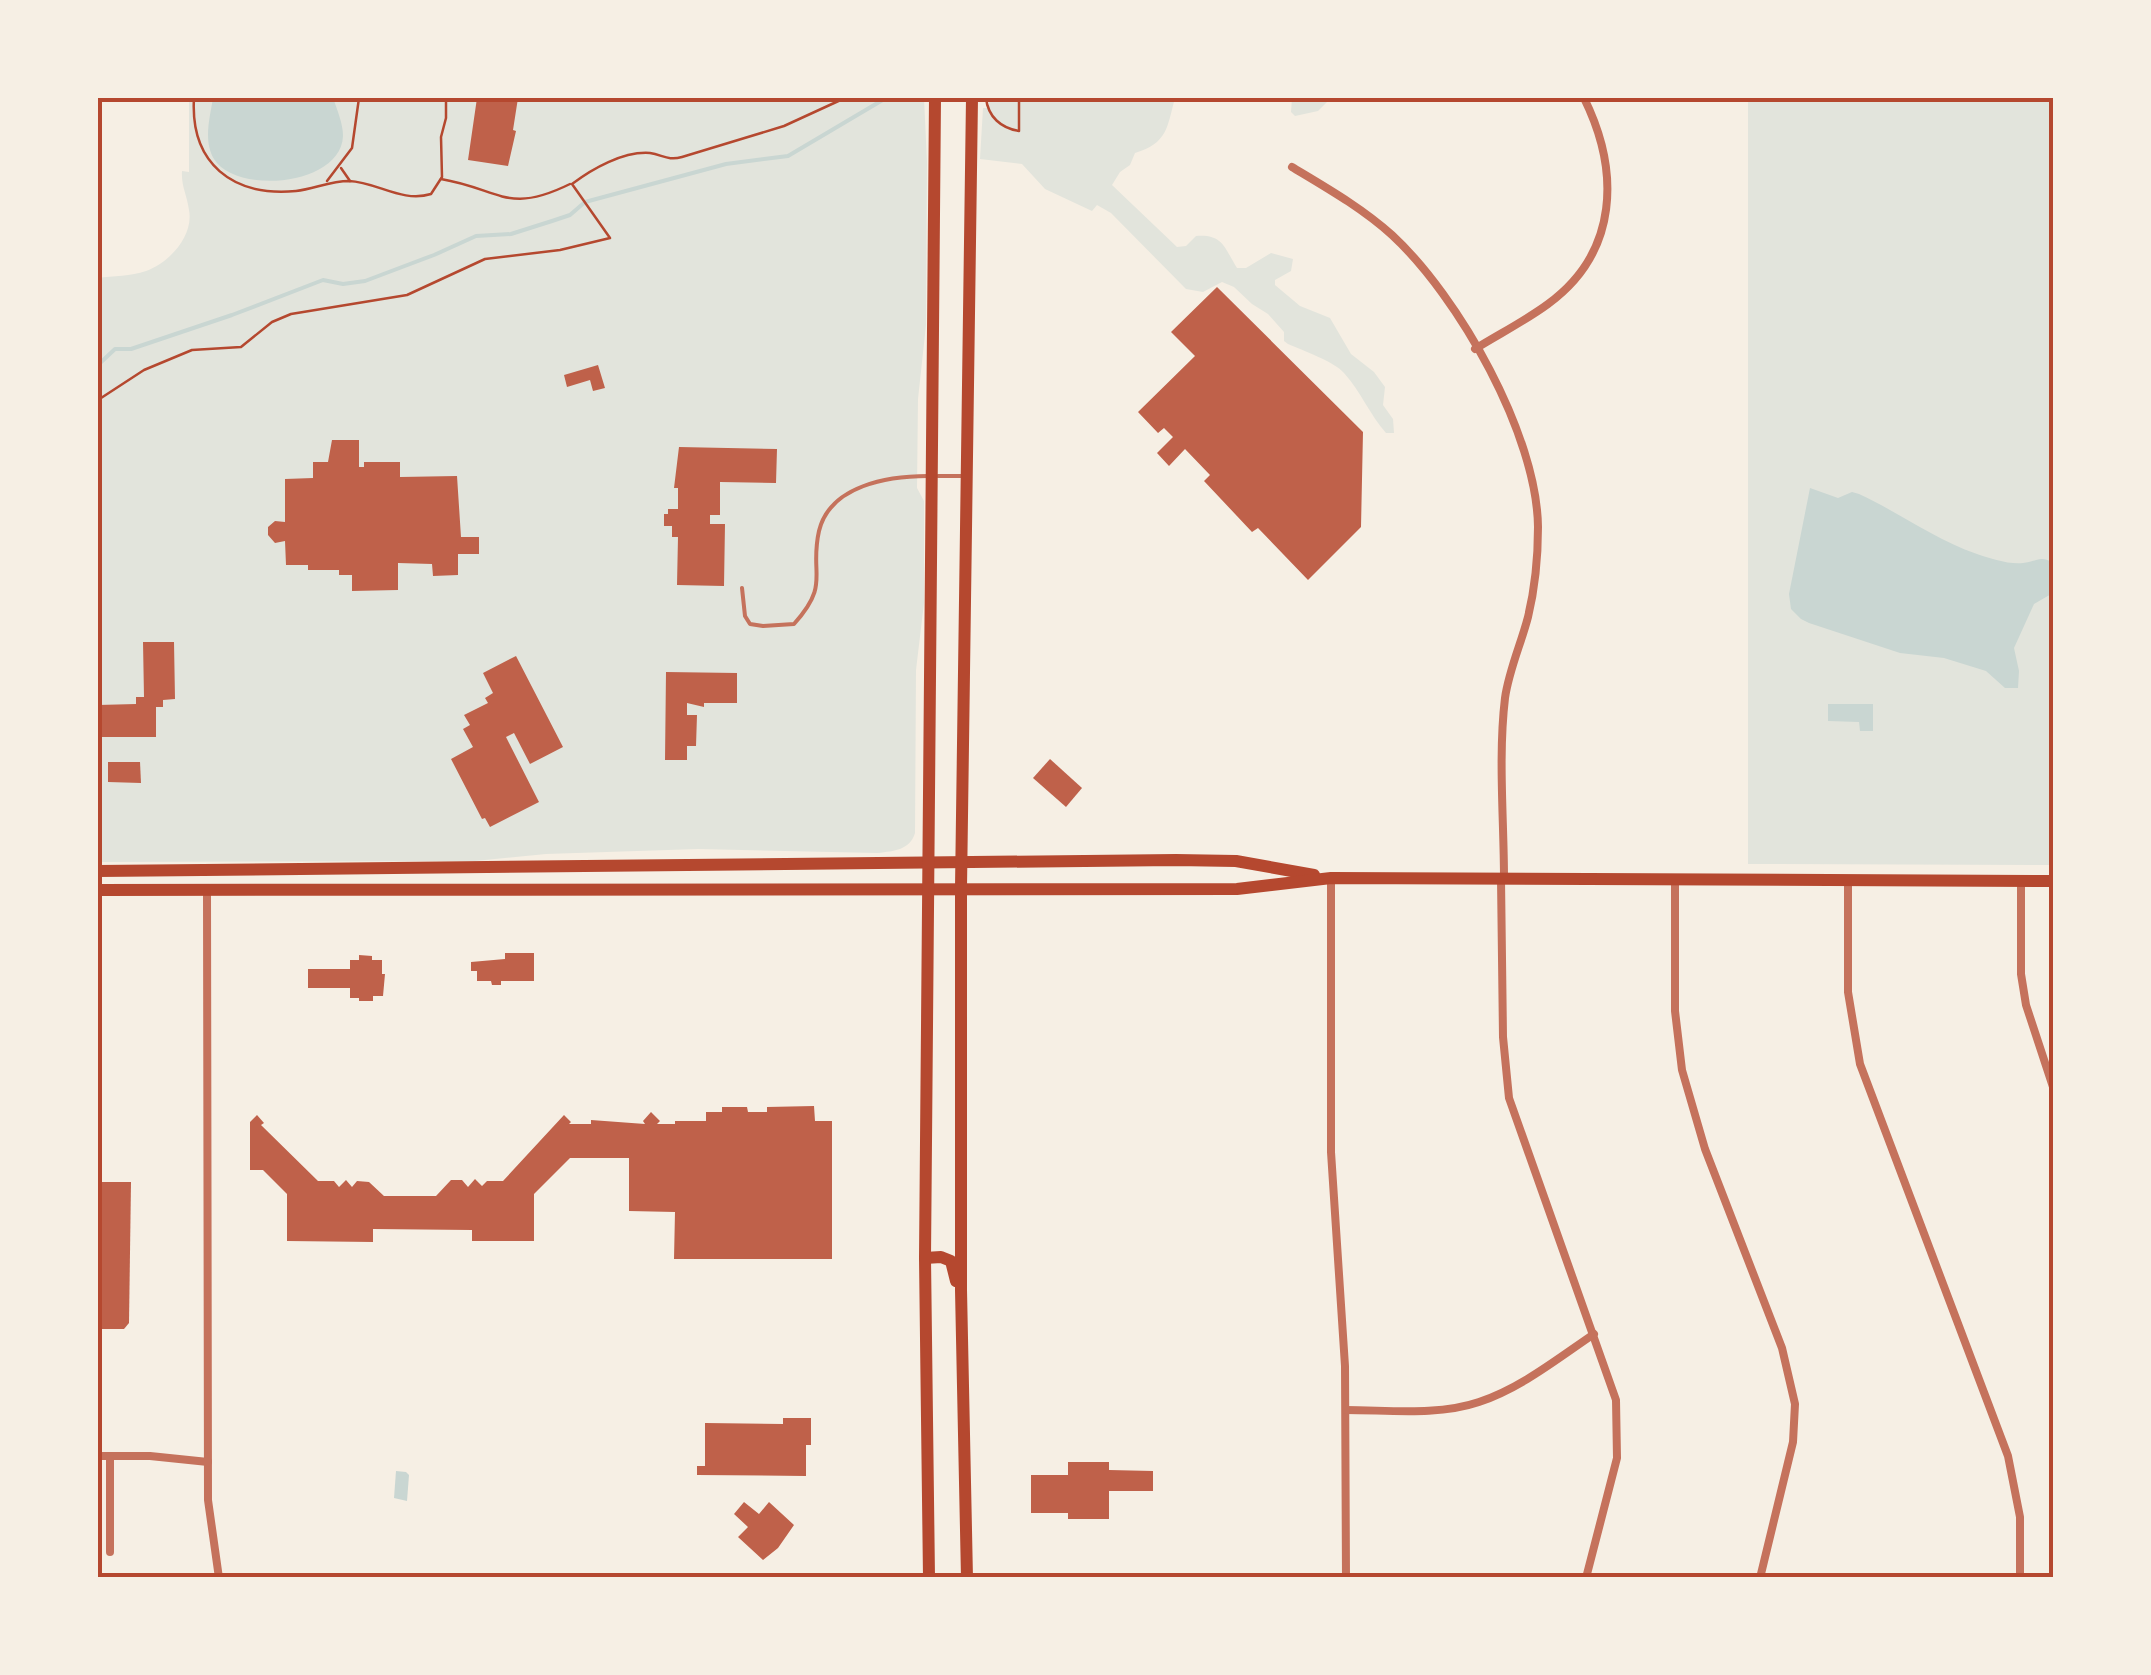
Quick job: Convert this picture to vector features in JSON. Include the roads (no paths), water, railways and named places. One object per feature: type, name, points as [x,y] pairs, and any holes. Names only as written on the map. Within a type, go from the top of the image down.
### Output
[{"type":"main road","points":[[930,1578],[925,1258],[935,98]]},
{"type":"main road","points":[[967,1578],[962,1347],[961,860],[972,98]]},
{"type":"main road","points":[[98,870],[928,860],[1236,861],[1332,878]]},
{"type":"main road","points":[[98,890],[1237,889],[1332,878],[2054,882]]},
{"type":"main road","points":[[925,1258],[941,1257],[951,1261],[955,1269],[957,1332],[962,1347]]},
{"type":"street","points":[[1476,349],[1549,304],[1573,280],[1592,252],[1603,226],[1609,178],[1604,146],[1584,98]]},
{"type":"street","points":[[1292,167],[1360,208],[1392,236],[1447,298],[1523,441],[1533,481],[1538,523],[1534,584],[1505,698],[1502,1037],[1509,1098],[1517,1128],[1616,1400],[1619,1438],[1586,1578]]},
{"type":"street","points":[[1332,878],[1331,1152],[1346,1410],[1346,1578]]},
{"type":"street","points":[[1675,880],[1675,1010],[1682,1070],[1700,1136],[1782,1348],[1795,1404],[1793,1442],[1760,1578]]},
{"type":"street","points":[[1848,880],[1848,992],[1860,1064],[2008,1456],[2020,1517],[2020,1578]]},
{"type":"street","points":[[2021,881],[2020,943],[2026,1005],[2054,1090]]},
{"type":"street","points":[[207,891],[208,1462],[211,1540],[220,1578]]},
{"type":"street","points":[[1346,1410],[1424,1410],[1480,1402],[1515,1387],[1594,1334]]},
{"type":"street","points":[[98,1456],[208,1462]]},
{"type":"street","points":[[110,1456],[110,1552]]},
{"type":"lane","points":[[742,588],[744,616],[750,624],[794,624],[816,596],[818,534],[826,512],[867,484],[900,476],[967,476]]},
{"type":"waterway","points":[[98,365],[115,349],[131,349],[323,280],[343,284],[365,281],[476,236],[511,234],[570,215],[585,202],[726,164],[788,156],[886,98]]}]
